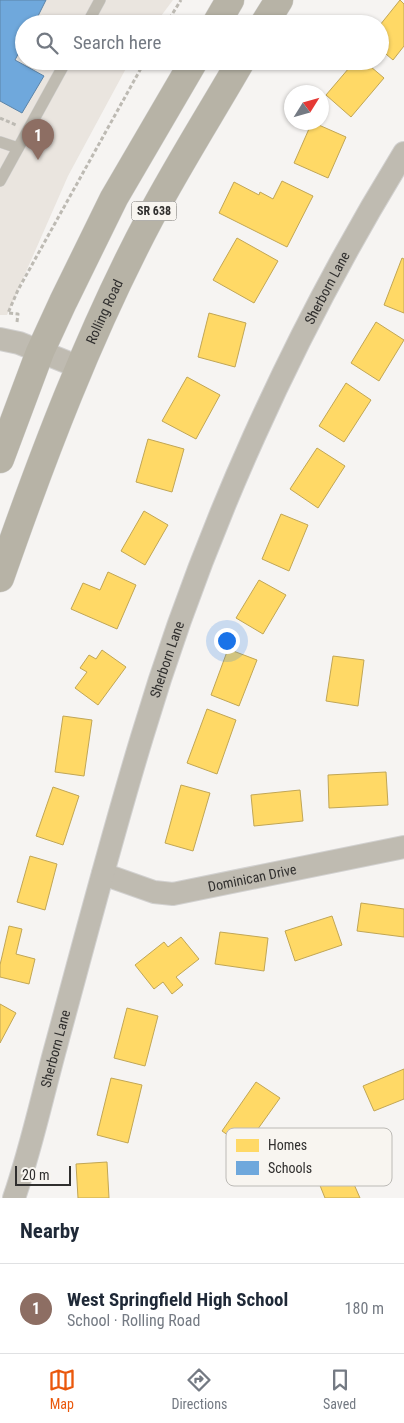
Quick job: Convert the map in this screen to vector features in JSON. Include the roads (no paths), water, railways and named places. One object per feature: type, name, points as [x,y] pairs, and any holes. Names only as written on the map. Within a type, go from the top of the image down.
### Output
[{"type":"main road","points":[[221,15],[230,0]]},
{"type":"main road","points":[[270,15],[279,0]]},
{"type":"main road","name":"SR 638","points":[[0,459],[40,352],[114,198],[189,70]]},
{"type":"main road","name":"Rolling Road","points":[[0,578],[79,367],[150,218],[236,70]]},
{"type":"street","name":"Sherborn Lane","points":[[14,1198],[102,874],[145,726],[212,537],[293,354],[373,203],[404,153]]},
{"type":"street","points":[[7,341],[79,367]]},
{"type":"street","name":"Dominican Drive","points":[[102,874],[154,892],[173,894],[404,847]]},
{"type":"lane","points":[[92,15],[100,0]]},
{"type":"lane","points":[[0,181],[18,148],[24,129],[60,70]]},
{"type":"lane","points":[[0,142],[18,148]]},
{"type":"place","name":"West Springfield High School","points":[[38,160]]}]
